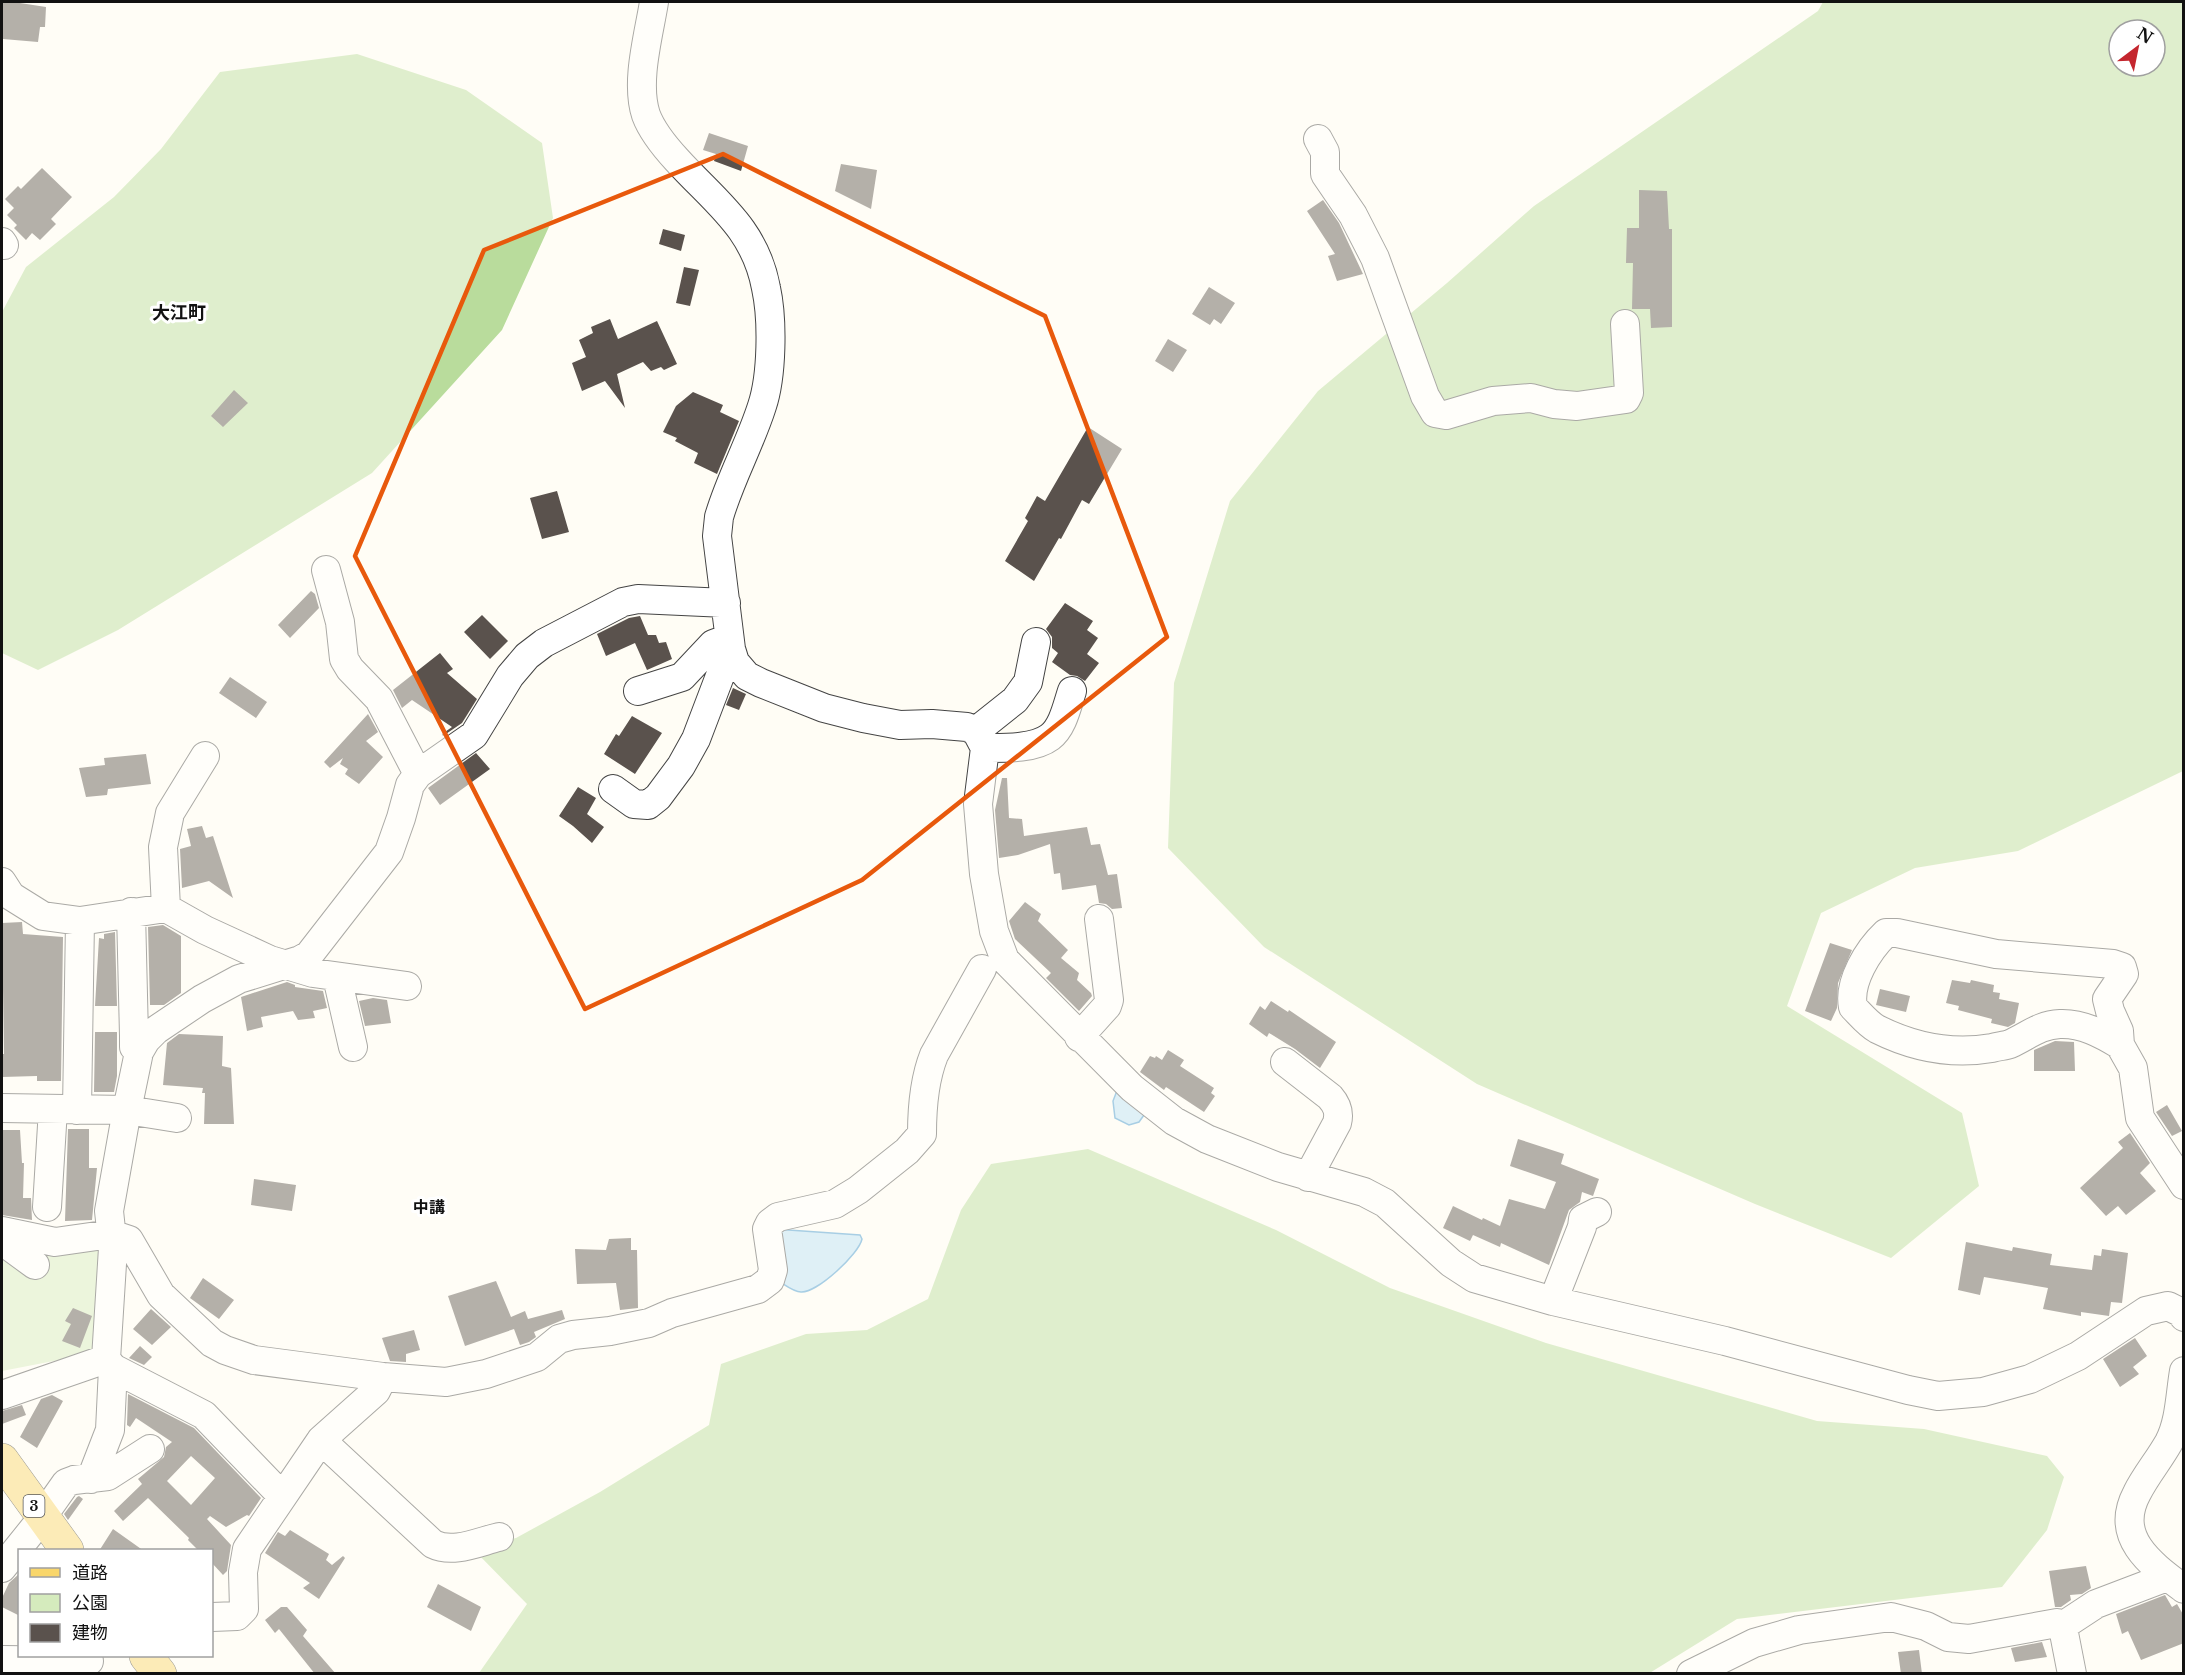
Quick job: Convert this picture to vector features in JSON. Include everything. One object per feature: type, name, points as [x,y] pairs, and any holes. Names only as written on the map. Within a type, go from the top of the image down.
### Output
[{"type":"main road","name":"3","points":[[2,1460],[66,1549]]},
{"type":"main road","points":[[147,1657],[160,1674]]},
{"type":"street","points":[[654,2],[643,73],[642,92],[646,115],[663,144],[735,219],[749,239],[759,260],[767,289],[770,361],[763,404],[718,517],[717,536],[732,650],[747,676],[824,708],[900,725],[932,724],[967,727],[981,740],[1024,747],[1050,737],[1064,717],[1072,691]]},
{"type":"street","points":[[1318,139],[1325,152],[1325,174],[1353,215],[1375,258],[1425,396],[1435,413],[1446,416],[1493,401],[1531,398],[1554,404],[1577,406],[1626,399],[1629,393],[1625,324]]},
{"type":"street","points":[[326,570],[340,622],[344,659],[350,669],[378,699],[418,774]]},
{"type":"street","points":[[91,1479],[110,1430],[109,1363],[113,1248],[109,1211],[139,1052],[146,1040],[156,1030],[202,999],[239,980],[309,955],[389,852],[410,785],[418,774],[474,735],[510,676],[527,656],[544,643],[623,602],[638,598],[726,603]]},
{"type":"street","points":[[1036,642],[1028,682],[981,740],[978,804],[984,874],[994,931],[1005,960],[1132,1088],[1174,1120],[1207,1139],[1308,1177],[1364,1192],[1384,1203],[1450,1263],[1474,1278],[1554,1301],[1725,1341],[1938,1396],[1983,1392],[2030,1379],[2078,1356],[2146,1311],[2168,1306],[2182,1310]]},
{"type":"street","points":[[639,691],[682,677],[713,644],[732,650]]},
{"type":"street","points":[[613,789],[634,804],[648,805],[658,797],[681,766],[696,739],[732,650]]},
{"type":"street","points":[[166,908],[163,847],[170,813],[206,756]]},
{"type":"street","points":[[2,882],[11,896],[43,916],[80,921],[166,908],[205,930],[270,960],[313,973],[407,986]]},
{"type":"street","points":[[131,912],[134,1036],[135,1047],[139,1052]]},
{"type":"street","points":[[1079,1037],[1107,1006],[1109,1000],[1099,919]]},
{"type":"street","points":[[47,1207],[65,1109],[80,921]]},
{"type":"street","points":[[2120,1045],[2084,1027],[2060,1024],[2035,1029],[2009,1044],[1975,1051],[1941,1050],[1918,1045],[1875,1028],[1853,1007],[1852,992],[1866,960],[1886,933],[1897,933],[1996,954],[2114,964],[2122,968],[2124,974],[2107,999],[2119,1032],[2120,1045],[2133,1068],[2140,1118],[2184,1185]]},
{"type":"street","points":[[2,1231],[55,1242],[111,1234],[129,1240],[161,1295],[212,1343],[254,1360],[383,1377],[446,1382],[486,1374],[537,1357],[559,1339],[649,1323],[672,1313],[758,1289],[770,1280],[773,1270],[767,1229],[770,1223],[778,1217],[836,1204],[908,1151],[922,1134],[922,1109],[929,1067],[982,969]]},
{"type":"street","points":[[337,977],[353,1047]]},
{"type":"street","points":[[1285,1062],[1330,1097],[1339,1114],[1337,1123],[1308,1177]]},
{"type":"street","points":[[2,1108],[127,1110],[177,1118]]},
{"type":"street","points":[[1554,1301],[1583,1219],[1597,1212]]},
{"type":"street","points":[[2,1241],[35,1265]]},
{"type":"street","points":[[2,1395],[109,1363],[204,1415],[282,1496]]},
{"type":"street","points":[[2175,1583],[2152,1565],[2140,1549],[2132,1535],[2129,1520],[2137,1491],[2169,1441],[2176,1425],[2184,1371]]},
{"type":"street","points":[[213,1617],[237,1616],[244,1610],[243,1572],[247,1549],[321,1440],[376,1391],[383,1377]]},
{"type":"street","points":[[321,1440],[433,1544],[443,1549],[454,1548],[499,1537]]},
{"type":"street","points":[[2,1568],[66,1483],[108,1476],[150,1449]]},
{"type":"street","points":[[1691,1674],[1754,1643],[1799,1630],[1891,1617],[1926,1626],[1948,1637],[1969,1639],[2057,1623],[2064,1625],[2096,1604],[2175,1583]]},
{"type":"street","points":[[2064,1625],[2072,1674]]},
{"type":"street","points":[[2,1660],[89,1663]]},
{"type":"highlighted area","points":[[723,154],[1045,316],[1167,637],[862,880],[585,1009],[355,556],[484,250]]},
{"type":"green space","points":[[1823,2],[2183,2],[2183,771],[2018,851],[1915,868],[1821,913],[1787,1006],[1962,1113],[1979,1186],[1891,1258],[1755,1204],[1477,1084],[1264,947],[1168,848],[1174,683],[1230,501],[1318,391],[1447,283],[1534,206],[1818,11]]},
{"type":"green space","points":[[357,54],[466,90],[542,143],[553,218],[502,330],[372,473],[118,630],[38,670],[2,653],[2,312],[26,267],[114,197],[161,149],[220,72]]},
{"type":"green space","points":[[1088,1149],[1276,1230],[1390,1288],[1546,1343],[1817,1421],[1924,1429],[2047,1456],[2064,1477],[2047,1530],[2002,1587],[1737,1619],[1648,1674],[479,1673],[527,1604],[473,1549],[516,1538],[600,1492],[709,1425],[721,1364],[806,1334],[867,1330],[928,1299],[961,1210],[991,1164]]},
{"type":"green space","points":[[2,1240],[105,1247],[93,1351],[90,1354],[2,1371]]},
{"type":"water","points":[[1118,1088],[1144,1115],[1139,1122],[1129,1125],[1115,1118],[1113,1101]]},
{"type":"water","points":[[774,1229],[860,1235],[862,1239],[846,1263],[827,1280],[808,1291],[798,1292],[780,1282]]},
{"type":"building","points":[[2,2],[20,2],[46,7],[45,27],[40,27],[38,42],[3,39]]},
{"type":"building","points":[[709,133],[748,146],[741,171],[714,161],[716,154],[703,150]]},
{"type":"building","points":[[841,164],[877,170],[871,209],[835,191]]},
{"type":"building","points":[[42,168],[72,197],[51,219],[56,224],[40,240],[32,233],[26,240],[14,228],[17,225],[7,215],[14,208],[5,199],[18,186],[21,189]]},
{"type":"building","points":[[1639,190],[1667,191],[1669,229],[1672,229],[1672,327],[1651,328],[1650,309],[1632,309],[1633,263],[1626,263],[1627,228],[1639,228]]},
{"type":"building","points":[[1323,200],[1339,223],[1363,274],[1337,281],[1328,256],[1335,254],[1307,211]]},
{"type":"building","points":[[663,229],[685,235],[681,251],[659,244]]},
{"type":"building","points":[[684,267],[699,270],[690,306],[676,303]]},
{"type":"building","points":[[1209,287],[1235,303],[1221,324],[1214,319],[1210,325],[1192,314]]},
{"type":"building","points":[[610,319],[618,339],[657,321],[677,364],[664,370],[661,367],[651,371],[643,362],[617,374],[625,408],[605,381],[582,391],[572,363],[586,357],[579,340],[593,333],[591,327]]},
{"type":"building","points":[[1168,339],[1187,350],[1173,372],[1155,361]]},
{"type":"building","points":[[234,390],[248,403],[223,427],[211,416]]},
{"type":"building","points":[[693,392],[723,405],[720,412],[739,421],[717,474],[694,463],[698,453],[675,441],[677,438],[663,432],[676,406]]},
{"type":"building","points":[[1088,427],[1122,449],[1089,504],[1082,500],[1061,539],[1059,538],[1034,581],[1005,561],[1028,521],[1025,518],[1037,496],[1045,501]]},
{"type":"building","points":[[557,491],[569,532],[542,539],[530,498]]},
{"type":"building","points":[[311,591],[315,594],[319,608],[290,638],[278,625]]},
{"type":"building","points":[[1065,603],[1093,621],[1087,630],[1098,638],[1087,654],[1099,663],[1085,681],[1070,675],[1052,662],[1058,653],[1052,648],[1052,637],[1046,629]]},
{"type":"building","points":[[482,615],[508,641],[490,659],[464,632]]},
{"type":"building","points":[[640,616],[648,635],[656,635],[659,643],[666,642],[672,659],[647,670],[635,643],[606,656],[597,634],[629,618]]},
{"type":"building","points":[[440,653],[453,669],[447,673],[477,699],[462,723],[443,736],[442,734],[452,727],[412,700],[402,708],[393,690]]},
{"type":"building","points":[[230,677],[267,702],[256,718],[219,693]]},
{"type":"building","points":[[733,688],[746,694],[739,710],[726,705]]},
{"type":"building","points":[[368,714],[378,732],[366,741],[383,757],[359,784],[345,774],[348,769],[340,764],[343,758],[330,768],[324,762]]},
{"type":"building","points":[[632,716],[662,733],[635,774],[604,754],[616,734],[619,736]]},
{"type":"building","points":[[476,753],[490,769],[440,805],[428,788]]},
{"type":"building","points":[[146,754],[151,784],[108,789],[107,795],[86,797],[79,768],[105,765],[104,758]]},
{"type":"building","points":[[1002,778],[1007,778],[1009,818],[1022,819],[1024,836],[1087,827],[1091,845],[1100,844],[1108,875],[1117,874],[1122,908],[1112,909],[1106,904],[1099,903],[1096,885],[1062,890],[1060,873],[1054,874],[1050,844],[1018,855],[999,858],[995,810]]},
{"type":"building","points":[[578,787],[596,798],[587,814],[604,827],[592,843],[559,816]]},
{"type":"building","points":[[202,826],[206,838],[213,836],[233,898],[209,881],[182,888],[180,849],[191,846],[187,829]]},
{"type":"building","points":[[1025,902],[1041,914],[1038,921],[1068,950],[1061,958],[1079,973],[1077,980],[1091,993],[1092,996],[1079,1011],[1046,978],[1051,973],[1015,939],[1009,921]]},
{"type":"building","points":[[22,922],[23,934],[63,937],[61,1081],[37,1081],[37,1076],[2,1077],[2,1054],[4,1054],[2,923]]},
{"type":"building","points":[[163,925],[181,936],[181,993],[164,1005],[150,1005],[148,927]]},
{"type":"building","points":[[115,932],[117,1006],[95,1006],[99,938],[104,939],[104,934]]},
{"type":"building","points":[[1830,943],[1852,950],[1838,983],[1837,1008],[1831,1021],[1805,1011]]},
{"type":"building","points":[[1952,980],[1970,983],[1971,980],[1994,985],[1993,992],[2000,993],[1999,999],[2019,1003],[2015,1023],[2008,1027],[1991,1023],[1992,1019],[1958,1010],[1959,1006],[1946,1003]]},
{"type":"building","points":[[287,982],[295,987],[323,991],[327,1008],[313,1011],[315,1018],[298,1020],[293,1011],[261,1017],[263,1027],[247,1031],[241,997]]},
{"type":"building","points":[[1880,989],[1910,996],[1906,1012],[1876,1005]]},
{"type":"building","points":[[373,998],[387,1000],[391,1023],[365,1026],[359,1001]]},
{"type":"building","points":[[1271,1001],[1288,1012],[1289,1010],[1336,1042],[1320,1068],[1295,1049],[1269,1033],[1267,1037],[1249,1024],[1260,1006],[1265,1010]]},
{"type":"building","points":[[95,1032],[117,1032],[117,1076],[114,1092],[94,1092]]},
{"type":"building","points":[[179,1034],[223,1036],[222,1066],[231,1068],[234,1124],[204,1124],[205,1093],[202,1093],[203,1088],[163,1085],[167,1043]]},
{"type":"building","points":[[2055,1041],[2074,1042],[2075,1071],[2034,1071],[2034,1050]]},
{"type":"building","points":[[1168,1050],[1184,1060],[1180,1066],[1214,1088],[1211,1093],[1215,1096],[1204,1112],[1166,1087],[1164,1090],[1140,1072],[1150,1056],[1155,1058],[1156,1056],[1162,1060]]},
{"type":"building","points":[[2167,1105],[2182,1131],[2172,1136],[2156,1112]]},
{"type":"building","points":[[68,1129],[89,1129],[89,1168],[97,1168],[92,1220],[65,1221]]},
{"type":"building","points":[[2,1130],[20,1130],[22,1163],[24,1163],[23,1198],[31,1198],[32,1220],[2,1215]]},
{"type":"building","points":[[2130,1133],[2150,1163],[2140,1173],[2156,1191],[2126,1215],[2118,1206],[2106,1216],[2080,1188],[2123,1148],[2118,1142]]},
{"type":"building","points":[[1518,1139],[1564,1154],[1561,1164],[1599,1179],[1593,1196],[1582,1192],[1580,1202],[1569,1210],[1549,1265],[1501,1243],[1500,1247],[1473,1235],[1470,1241],[1443,1228],[1453,1206],[1500,1226],[1509,1199],[1545,1209],[1556,1182],[1510,1166]]},
{"type":"building","points":[[254,1179],[296,1185],[292,1211],[251,1205]]},
{"type":"building","points":[[631,1238],[631,1250],[637,1250],[638,1308],[620,1310],[616,1283],[577,1284],[575,1249],[606,1250],[609,1239]]},
{"type":"building","points":[[1966,1242],[2012,1251],[2013,1247],[2052,1254],[2050,1265],[2092,1270],[2094,1255],[2101,1256],[2102,1249],[2128,1253],[2122,1303],[2111,1302],[2109,1316],[2081,1312],[2081,1316],[2043,1309],[2048,1288],[1984,1277],[1980,1295],[1958,1290]]},
{"type":"building","points":[[203,1278],[234,1300],[219,1319],[190,1298]]},
{"type":"building","points":[[496,1281],[511,1317],[525,1311],[528,1319],[562,1310],[565,1319],[534,1332],[536,1337],[520,1345],[514,1329],[465,1346],[448,1296]]},
{"type":"building","points":[[73,1308],[92,1316],[80,1348],[62,1341],[71,1324],[65,1321]]},
{"type":"building","points":[[151,1309],[171,1327],[152,1345],[133,1329]]},
{"type":"building","points":[[414,1330],[420,1350],[406,1354],[406,1362],[390,1361],[382,1338]]},
{"type":"building","points":[[2135,1338],[2147,1356],[2133,1367],[2139,1374],[2120,1387],[2103,1359]]},
{"type":"building","points":[[140,1346],[152,1357],[144,1365],[129,1358]]},
{"type":"building","points":[[128,1394],[194,1428],[261,1498],[249,1516],[226,1527],[210,1516],[207,1519],[231,1545],[227,1571],[223,1575],[213,1564],[213,1549],[197,1549],[188,1540],[189,1538],[148,1498],[123,1521],[114,1511],[142,1484],[138,1479],[164,1457],[166,1447],[172,1442],[136,1418],[130,1427],[127,1425]],"holes":[[[191,1456],[215,1478],[191,1505],[167,1481]]]},
{"type":"building","points":[[52,1395],[63,1401],[37,1448],[20,1437],[41,1399]]},
{"type":"building","points":[[22,1405],[26,1415],[2,1424],[2,1411]]},
{"type":"building","points":[[79,1496],[83,1499],[68,1520],[64,1514]]},
{"type":"building","points":[[113,1529],[141,1549],[100,1549]]},
{"type":"building","points":[[290,1530],[329,1554],[326,1560],[332,1565],[343,1556],[345,1558],[319,1599],[303,1588],[310,1583],[265,1553],[278,1532],[285,1536]]},
{"type":"building","points":[[2086,1566],[2091,1588],[2082,1594],[2070,1595],[2071,1600],[2061,1607],[2055,1607],[2049,1571]]},
{"type":"building","points":[[18,1575],[18,1615],[2,1607],[2,1598],[9,1583]]},
{"type":"building","points":[[438,1584],[481,1607],[471,1631],[427,1607]]},
{"type":"building","points":[[2165,1595],[2172,1607],[2177,1604],[2184,1616],[2184,1643],[2141,1660],[2128,1631],[2122,1634],[2116,1614]]},
{"type":"building","points":[[281,1607],[287,1607],[307,1630],[303,1636],[336,1674],[315,1674],[279,1629],[275,1633],[265,1620]]},
{"type":"building","points":[[2042,1642],[2047,1657],[2015,1662],[2011,1648]]},
{"type":"building","points":[[1919,1650],[1922,1674],[1901,1674],[1898,1652]]},
{"type":"district","name":"大江町","points":[[179,313]]},
{"type":"district","name":"中講","points":[[429,1207]]}]
